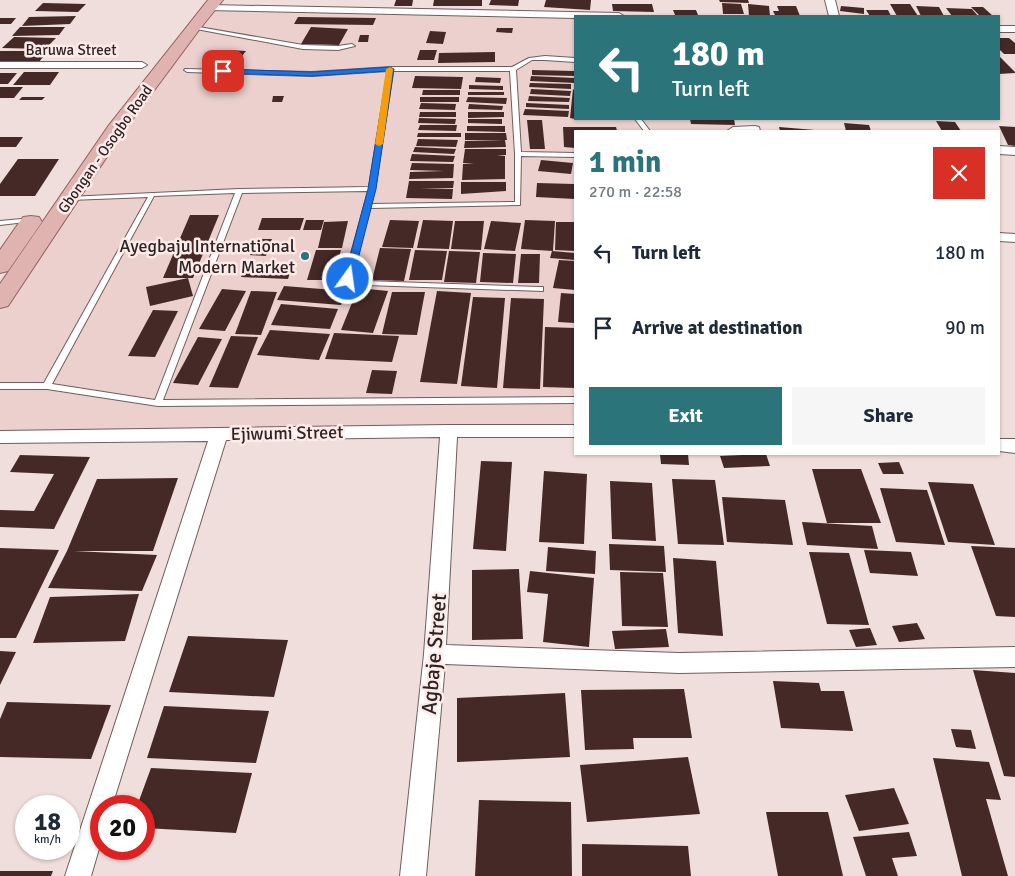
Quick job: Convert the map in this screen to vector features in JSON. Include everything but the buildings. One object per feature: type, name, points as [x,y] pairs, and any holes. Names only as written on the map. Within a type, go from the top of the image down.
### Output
[{"type":"main road","name":"Gbongan - Osogbo Road","points":[[64,190],[116,129],[193,27],[213,4]]},
{"type":"main road","name":"Gbongan - Osogbo Road","points":[[0,301],[64,190],[147,58]]},
{"type":"main road","name":"Gbongan - Osogbo Road","points":[[2,261],[38,212]]},
{"type":"street","points":[[830,0],[834,15]]},
{"type":"street","points":[[213,4],[585,15]]},
{"type":"street","points":[[1000,29],[1015,28]]},
{"type":"street","name":"Baruwa Street","points":[[0,65],[147,58]]},
{"type":"street","points":[[738,130],[755,127]]},
{"type":"street","points":[[1000,150],[1015,151]]},
{"type":"street","points":[[1000,237],[1015,238]]},
{"type":"street","name":"Agbaje Street","points":[[413,876],[435,654],[449,431]]},
{"type":"street","name":"Ejiwumi Street","points":[[0,437],[574,431]]},
{"type":"street","points":[[78,876],[219,434]]},
{"type":"street","points":[[1000,445],[1015,446]]},
{"type":"street","points":[[435,654],[679,663],[1015,657]]},
{"type":"lane","points":[[193,27],[254,36],[274,43],[303,47],[338,48],[352,46]]},
{"type":"lane","points":[[187,70],[312,74],[390,69],[512,69],[531,59],[574,60]]},
{"type":"lane","points":[[390,69],[372,189],[348,279],[366,283],[540,289]]},
{"type":"lane","points":[[367,206],[518,204],[518,154],[512,69]]},
{"type":"lane","points":[[518,154],[574,155]]},
{"type":"lane","points":[[64,190],[152,195],[239,191],[372,189]]},
{"type":"lane","points":[[158,404],[239,191]]},
{"type":"lane","points":[[47,386],[152,195]]},
{"type":"lane","points":[[0,223],[38,212]]},
{"type":"lane","points":[[0,386],[47,386],[158,404],[574,400]]},
{"type":"shaded area","name":"Ayegbaju International Modern Market","points":[[211,9],[574,16],[574,120],[734,120],[736,130],[574,130],[574,426],[0,430],[0,309],[71,203]]},
{"type":"slow traffic","points":[[379,144],[390,69]]},
{"type":"place","name":"Ayegbaju International Modern Market","points":[[305,256]]},
{"type":"route","points":[[223,71],[312,74],[390,69],[372,189],[348,279]]}]
